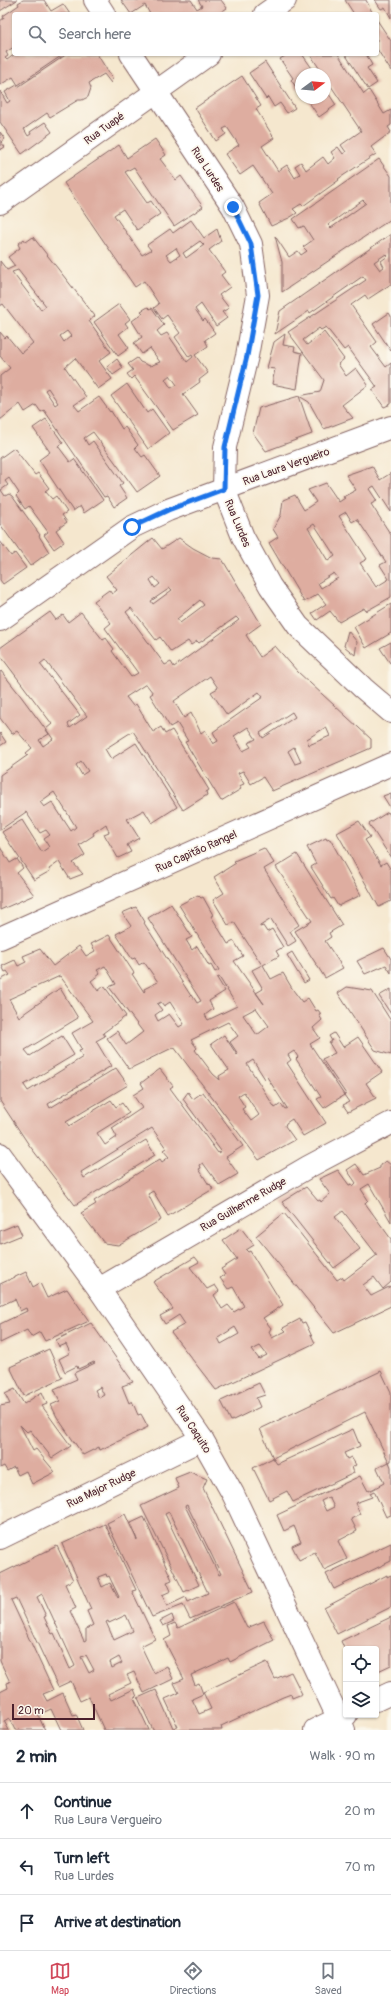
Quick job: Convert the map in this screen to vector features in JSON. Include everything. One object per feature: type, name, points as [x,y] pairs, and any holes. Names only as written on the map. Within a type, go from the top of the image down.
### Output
[{"type":"street","points":[[95,0],[103,12]]},
{"type":"street","points":[[268,12],[285,0]]},
{"type":"street","name":"Rua Lurdes","points":[[132,56],[233,207],[251,244],[258,295],[247,356],[225,447],[224,489],[247,544],[270,586],[298,626],[363,688],[391,712]]},
{"type":"street","name":"Rua Tuapé","points":[[0,203],[206,56]]},
{"type":"street","name":"Rua Laura Vergueiro","points":[[0,620],[132,527],[168,510],[391,427]]},
{"type":"street","name":"Rua Capitão Rangel","points":[[0,938],[391,764]]},
{"type":"street","name":"Rua Guilherme Rudge","points":[[99,1289],[301,1170],[391,1123]]},
{"type":"street","name":"Rua Caquito","points":[[0,1154],[99,1289],[202,1439],[236,1501],[343,1721]]},
{"type":"street","name":"Rua Major Rudge","points":[[0,1538],[202,1439]]},
{"type":"street","points":[[379,1699],[391,1693]]},
{"type":"street","points":[[315,1730],[343,1721]]},
{"type":"building","points":[[0,0],[17,0],[0,11]]},
{"type":"building","points":[[23,0],[44,0],[51,11],[63,4],[69,12],[12,12],[12,48],[6,52],[8,56],[5,58],[7,60],[12,56],[61,56],[18,85],[13,77],[0,85],[0,21],[4,18],[3,16],[19,5],[18,3]]},
{"type":"building","points":[[121,0],[191,0],[197,9],[202,6],[198,0],[221,0],[227,8],[221,12],[149,12],[145,5],[134,12],[130,12]]},
{"type":"building","points":[[345,0],[366,0],[372,12],[353,12]]},
{"type":"building","points":[[375,0],[391,0],[391,18],[385,7],[381,9]]},
{"type":"building","points":[[379,23],[391,41],[391,71],[379,52]]},
{"type":"building","points":[[64,56],[98,56],[112,78],[111,83],[104,74],[89,83],[91,88],[88,97],[78,100],[50,117],[47,113],[24,129],[28,136],[31,134],[30,132],[45,122],[52,132],[22,154],[0,122],[0,91],[7,103],[10,101],[5,92],[17,85],[18,87]]},
{"type":"building","points":[[285,56],[303,56],[312,68],[295,68],[295,86],[291,80],[293,78],[280,59]]},
{"type":"building","points":[[311,56],[339,56],[364,94],[369,90],[384,114],[391,110],[391,125],[388,127],[391,132],[371,147],[376,154],[338,179],[339,180],[303,206],[301,204],[293,209],[297,213],[271,226],[259,203],[272,194],[253,166],[240,175],[225,154],[239,145],[227,127],[223,129],[226,134],[216,141],[195,108],[242,76],[261,106],[256,109],[274,138],[262,146],[278,171],[287,165],[295,178],[300,174],[295,166],[301,162],[306,170],[323,157],[328,164],[335,158],[331,152],[338,147],[343,154],[346,152],[341,145],[361,131],[331,86],[331,68],[319,68]]},
{"type":"building","points":[[346,56],[367,56],[372,65],[367,68],[377,83],[368,89]]},
{"type":"building","points":[[265,62],[295,108],[287,113],[280,103],[274,107],[268,97],[266,99],[249,73]]},
{"type":"building","points":[[331,97],[336,105],[319,117],[310,104],[331,104]]},
{"type":"building","points":[[0,132],[5,139],[1,142],[5,147],[0,150]]},
{"type":"building","points":[[155,139],[166,155],[160,159],[176,180],[181,176],[203,207],[174,226],[134,167],[125,172],[147,203],[151,201],[160,214],[137,230],[123,209],[114,215],[142,255],[151,250],[147,245],[170,229],[173,233],[191,220],[204,238],[217,229],[221,241],[209,250],[225,272],[221,275],[230,287],[219,295],[229,308],[222,312],[227,318],[216,326],[201,304],[195,309],[203,321],[205,319],[215,333],[205,340],[208,346],[195,355],[208,373],[199,380],[200,382],[183,394],[198,415],[173,430],[134,376],[131,379],[127,374],[133,370],[128,364],[137,358],[140,362],[150,366],[160,362],[150,348],[142,354],[134,343],[142,337],[132,321],[143,313],[141,311],[148,307],[150,309],[152,308],[164,325],[157,331],[161,336],[167,333],[187,362],[193,357],[192,355],[189,357],[175,337],[180,333],[167,315],[162,319],[154,308],[159,304],[144,281],[135,287],[64,183],[119,145],[127,158]],"holes":[[[200,241],[204,245],[186,258],[183,253]],[[176,248],[180,255],[171,261],[166,255]],[[170,375],[177,385],[171,388],[165,379]]]},
{"type":"building","points":[[379,159],[391,176],[391,219],[282,292],[282,262],[275,236],[289,257],[298,251],[301,255],[307,251],[303,247],[313,240],[304,226],[299,228],[293,219]],"holes":[[[363,200],[366,203],[331,228],[328,225]]]},
{"type":"building","points":[[391,234],[391,284],[368,299],[365,295],[351,305],[377,342],[371,347],[386,367],[391,363],[391,404],[384,407],[372,390],[377,387],[348,347],[344,350],[326,327],[321,330],[319,328],[303,340],[307,345],[324,332],[344,359],[338,364],[346,376],[356,368],[368,385],[342,405],[353,418],[324,429],[309,402],[299,396],[320,392],[324,380],[288,332],[366,280],[363,276],[310,313],[309,311],[275,334],[280,311]],"holes":[[[386,254],[388,256],[381,261],[384,267],[380,270],[374,262]]]},
{"type":"building","points":[[33,237],[95,316],[89,321],[111,352],[99,361],[112,379],[98,389],[75,358],[65,367],[86,397],[74,405],[79,411],[99,397],[110,412],[111,411],[122,429],[125,427],[138,445],[135,448],[142,457],[145,455],[160,476],[137,492],[93,432],[84,438],[88,445],[93,441],[123,483],[119,486],[127,498],[114,507],[107,496],[104,497],[44,410],[41,412],[36,405],[25,412],[20,404],[0,420],[0,376],[10,368],[0,356],[0,332],[5,338],[7,336],[21,353],[33,343],[3,304],[0,306],[0,261],[7,270],[15,266],[8,257],[20,248],[18,244],[24,239],[26,242]],"holes":[[[18,270],[46,306],[41,310],[12,272]],[[67,331],[71,336],[64,342],[60,336]],[[48,388],[58,403],[55,405],[45,390]]]},
{"type":"building","points":[[119,304],[130,319],[125,323],[128,327],[119,334],[129,348],[118,356],[94,322]]},
{"type":"building","points":[[389,313],[391,316],[391,351],[373,324]]},
{"type":"building","points":[[285,334],[283,345],[295,347],[294,351],[302,353],[297,389],[272,384],[275,369],[267,368],[274,342]]},
{"type":"building","points":[[117,359],[123,368],[113,375],[107,367]]},
{"type":"building","points":[[127,384],[147,413],[152,409],[169,433],[148,449],[111,396]]},
{"type":"building","points":[[299,396],[312,434],[266,451],[253,433],[259,408]]},
{"type":"building","points":[[46,419],[63,443],[58,446],[70,462],[74,459],[103,500],[84,513],[80,506],[73,511],[39,460],[50,452],[33,428]]},
{"type":"building","points":[[14,448],[35,475],[38,473],[49,488],[45,491],[52,499],[56,496],[67,512],[62,515],[67,522],[56,530],[64,542],[54,549],[44,535],[48,532],[29,506],[25,509],[16,496],[19,493],[9,478],[5,481],[8,485],[1,490],[5,496],[9,494],[12,496],[40,535],[39,536],[49,552],[30,566],[0,524],[0,458]]},
{"type":"building","points":[[372,466],[380,480],[391,473],[391,512],[374,486],[369,489],[377,501],[371,504],[391,535],[391,597],[366,611],[364,608],[339,622],[330,611],[317,620],[312,613],[326,604],[318,594],[304,602],[269,543],[278,537],[273,529],[281,515],[283,500],[295,495],[304,510],[316,502],[308,490],[326,483],[339,502],[345,498],[343,497],[356,490],[346,475]],"holes":[[[346,512],[352,522],[357,519],[386,562],[380,565],[389,579],[376,587],[360,563],[367,559],[339,516]],[[314,524],[335,556],[328,561],[308,528]],[[334,573],[338,578],[321,588],[318,583]]]},
{"type":"building","points":[[153,538],[162,549],[179,538],[193,548],[212,558],[222,559],[261,624],[246,635],[260,657],[275,646],[298,672],[371,739],[371,748],[272,791],[263,777],[251,784],[243,771],[238,773],[244,784],[239,786],[241,789],[221,801],[185,742],[188,741],[177,723],[170,727],[150,695],[153,693],[146,684],[126,697],[133,706],[136,704],[153,732],[161,727],[165,734],[172,730],[209,790],[206,792],[207,795],[183,810],[133,731],[105,749],[111,759],[136,743],[177,807],[152,823],[144,810],[127,819],[139,838],[127,845],[131,852],[118,858],[104,834],[109,832],[106,824],[93,833],[94,835],[79,845],[85,855],[73,863],[83,874],[70,879],[59,862],[49,869],[50,871],[34,880],[2,832],[22,820],[42,852],[49,847],[44,839],[50,835],[46,830],[40,833],[26,812],[0,830],[0,775],[28,755],[26,753],[32,748],[17,731],[12,734],[0,718],[1,671],[49,734],[39,740],[43,746],[53,739],[46,729],[52,724],[0,655],[0,648],[50,612],[56,620],[63,615],[68,622],[81,612],[103,640],[106,638],[114,649],[112,651],[131,677],[138,673],[105,628],[111,623],[94,601],[109,590],[112,594],[117,590],[106,576]],"holes":[[[154,577],[160,584],[155,588],[150,580]],[[170,588],[172,590],[153,604],[151,601]],[[200,600],[204,605],[180,623],[177,619]],[[131,608],[156,640],[160,637],[171,652],[188,641],[191,645],[197,641],[199,643],[236,617],[239,620],[174,667],[171,662],[165,665],[126,612]],[[45,660],[87,716],[70,728],[68,724],[80,715],[40,664]],[[210,676],[218,688],[211,692],[227,715],[259,692],[263,697],[213,732],[218,741],[213,744],[205,730],[201,733],[191,713],[184,718],[174,701]],[[292,712],[295,717],[263,738],[260,733]],[[248,727],[256,739],[248,743],[251,747],[243,751],[234,736]],[[326,727],[330,736],[309,745],[307,739]],[[294,747],[301,762],[295,764],[288,751]],[[81,761],[88,771],[82,775],[76,765]],[[54,792],[76,827],[71,831],[52,802],[44,807],[40,802]]]},
{"type":"building","points":[[0,541],[11,556],[15,553],[26,568],[3,584],[0,580]]},
{"type":"building","points":[[391,604],[391,633],[366,648],[354,627]]},
{"type":"building","points":[[348,631],[357,642],[355,655],[344,646]]},
{"type":"building","points":[[391,642],[391,663],[390,663],[380,648]]},
{"type":"building","points":[[0,733],[6,742],[0,746]]},
{"type":"building","points":[[391,793],[391,809],[383,796]]},
{"type":"building","points":[[388,812],[391,817],[391,858],[369,824]]},
{"type":"building","points":[[359,821],[370,837],[365,840],[381,865],[386,862],[391,870],[391,901],[379,907],[337,833]]},
{"type":"building","points":[[326,838],[327,840],[330,839],[361,895],[338,906],[333,898],[331,899],[311,867],[316,864],[307,847]]},
{"type":"building","points":[[0,847],[10,863],[17,859],[23,868],[17,873],[34,895],[0,910]]},
{"type":"building","points":[[264,848],[274,863],[264,869],[299,925],[290,931],[296,941],[288,946],[271,919],[260,926],[263,926],[267,932],[272,929],[283,947],[276,951],[279,956],[263,965],[271,979],[283,973],[302,1002],[308,998],[316,1011],[318,1010],[321,1014],[319,1015],[322,1020],[313,1028],[320,1038],[310,1044],[344,1095],[324,1108],[317,1099],[321,1097],[296,1059],[298,1057],[294,1051],[288,1055],[291,1060],[287,1063],[326,1123],[303,1136],[292,1119],[286,1123],[285,1126],[295,1140],[259,1160],[174,1047],[129,1069],[107,1038],[117,1031],[126,1045],[143,1032],[109,987],[116,984],[105,966],[97,970],[100,974],[91,981],[98,991],[104,986],[126,1016],[103,1033],[105,1036],[96,1041],[111,1066],[48,1104],[50,1108],[116,1068],[128,1085],[66,1122],[69,1126],[111,1100],[116,1107],[122,1103],[129,1113],[97,1133],[105,1145],[117,1137],[112,1128],[142,1108],[133,1095],[144,1088],[141,1083],[160,1069],[173,1086],[170,1088],[218,1153],[221,1151],[183,1099],[188,1092],[193,1099],[203,1092],[243,1146],[226,1157],[238,1174],[219,1185],[203,1163],[200,1165],[201,1168],[199,1169],[213,1189],[168,1216],[153,1191],[148,1194],[161,1220],[118,1245],[104,1243],[81,1213],[96,1204],[94,1201],[160,1159],[162,1162],[169,1157],[163,1150],[166,1148],[152,1128],[81,1172],[84,1178],[146,1140],[155,1155],[75,1205],[29,1145],[0,1101],[0,980],[10,975],[7,971],[5,972],[2,966],[15,960],[18,966],[26,962],[23,956],[40,949],[53,966],[79,946],[86,956],[95,951],[91,944],[109,935],[134,973],[132,974],[144,992],[144,989],[158,982],[144,962],[139,965],[135,958],[132,959],[116,934],[131,926],[122,913],[136,907],[145,922],[144,923],[197,1003],[201,1001],[148,918],[171,904],[192,937],[186,940],[192,950],[197,946],[209,966],[211,965],[215,972],[219,970],[179,905],[198,895],[201,898],[203,897],[213,915],[211,916],[228,944],[234,941],[243,956],[234,961],[256,993],[263,989],[252,970],[262,965],[234,922],[228,925],[213,900],[224,893],[214,877],[236,863],[234,861]],"holes":[[[60,976],[93,1021],[72,1033],[82,1050],[79,1051],[83,1057],[28,1091],[24,1085],[74,1055],[62,1036],[30,1056],[25,1050],[78,1018],[60,988],[19,1017],[9,999]],[[219,977],[237,1006],[208,1020],[205,1015],[213,1009],[209,1001],[225,991],[217,978]],[[161,1002],[164,1006],[170,1002],[184,1024],[179,1027],[169,1014],[158,1021],[155,1015],[162,1010],[157,1004]],[[256,1008],[269,1026],[257,1035],[243,1015]],[[228,1022],[238,1036],[230,1042],[238,1054],[237,1055],[224,1035],[211,1044],[229,1070],[219,1076],[220,1080],[213,1074],[195,1050],[197,1048],[191,1040]],[[253,1060],[265,1079],[267,1077],[287,1108],[285,1109],[281,1104],[275,1108],[247,1064]],[[244,1092],[259,1115],[251,1121],[242,1109],[245,1107],[238,1096]]]},
{"type":"building","points":[[297,854],[342,925],[329,933],[331,937],[325,941],[343,968],[325,978],[295,931],[312,921],[276,867]]},
{"type":"building","points":[[384,948],[391,959],[391,973],[386,965],[365,974],[357,961]]},
{"type":"building","points":[[292,952],[309,980],[304,983],[287,955]]},
{"type":"building","points":[[347,987],[372,991],[391,1021],[391,1055],[375,1050],[338,993]]},
{"type":"building","points":[[391,989],[391,1014],[379,996]]},
{"type":"building","points":[[334,1033],[343,1047],[358,1037],[382,1072],[366,1083],[376,1098],[348,1112],[343,1105],[349,1102],[344,1095],[346,1094],[322,1059],[335,1053],[329,1043],[332,1041],[329,1036]]},
{"type":"building","points":[[386,1161],[391,1165],[391,1222],[369,1184],[361,1189],[368,1200],[365,1203],[391,1239],[391,1282],[383,1289],[374,1277],[363,1285],[371,1296],[391,1286],[391,1306],[334,1333],[256,1236],[284,1213],[337,1280],[342,1277],[344,1280],[377,1255],[343,1211],[335,1217],[360,1249],[334,1268],[282,1202],[306,1187],[318,1201],[320,1200],[321,1202],[330,1194],[319,1179],[338,1170],[349,1185],[352,1184],[353,1186],[356,1183],[347,1170],[356,1164],[364,1175],[380,1168],[380,1165]]},
{"type":"building","points":[[17,1224],[22,1235],[0,1244],[0,1231]]},
{"type":"building","points":[[241,1228],[254,1245],[246,1250],[248,1252],[250,1251],[283,1305],[263,1318],[271,1328],[269,1332],[272,1338],[286,1331],[283,1328],[300,1319],[302,1323],[305,1322],[315,1343],[216,1390],[171,1332],[185,1324],[179,1315],[165,1324],[160,1316],[173,1309],[153,1282],[195,1257],[199,1262],[190,1267],[207,1289],[215,1285],[219,1291],[214,1295],[222,1309],[228,1305],[234,1312],[244,1306],[233,1287],[228,1289],[220,1278],[225,1275],[221,1269],[237,1259],[223,1240]],"holes":[[[235,1327],[239,1334],[221,1344],[218,1338]],[[260,1346],[267,1355],[259,1359],[252,1350]]]},
{"type":"building","points":[[26,1272],[33,1287],[40,1283],[47,1298],[67,1289],[89,1321],[45,1341],[40,1332],[31,1337],[27,1330],[0,1343],[0,1324],[27,1311],[26,1308],[20,1311],[15,1299],[0,1306],[0,1284]]},
{"type":"building","points":[[91,1323],[133,1382],[122,1386],[129,1403],[132,1401],[138,1415],[141,1414],[148,1427],[100,1450],[99,1447],[83,1455],[57,1417],[51,1405],[60,1401],[54,1389],[77,1379],[74,1373],[95,1363],[94,1362],[78,1369],[77,1366],[65,1372],[59,1359],[70,1353],[66,1344],[59,1347],[56,1340]],"holes":[[[100,1387],[104,1395],[99,1398],[95,1390]]]},
{"type":"building","points":[[49,1349],[62,1378],[24,1396],[10,1367]]},
{"type":"building","points":[[381,1371],[391,1392],[391,1461],[389,1462],[365,1412],[273,1458],[260,1429]]},
{"type":"building","points":[[259,1383],[265,1395],[256,1398],[260,1407],[231,1421],[221,1401]]},
{"type":"building","points":[[15,1389],[24,1404],[42,1392],[47,1404],[42,1406],[71,1446],[52,1458],[30,1430],[27,1432],[20,1425],[33,1451],[36,1449],[55,1472],[32,1484],[26,1471],[18,1475],[14,1467],[7,1471],[4,1466],[0,1468],[0,1406],[10,1404],[5,1394]]},
{"type":"building","points":[[353,1429],[360,1446],[344,1453],[347,1459],[351,1457],[356,1465],[352,1467],[354,1473],[293,1502],[287,1491],[269,1500],[253,1468],[273,1458],[277,1464]]},
{"type":"building","points":[[389,1462],[391,1467],[391,1515],[386,1517],[374,1491],[370,1493],[372,1497],[355,1503],[360,1514],[351,1519],[357,1531],[338,1541],[347,1559],[324,1570],[315,1552],[299,1560],[292,1546],[301,1542],[294,1526],[284,1531],[277,1515],[360,1476],[368,1491],[373,1489],[384,1483],[377,1468]],"holes":[[[329,1497],[334,1507],[326,1511],[321,1501]]]},
{"type":"building","points":[[190,1472],[207,1479],[203,1488],[253,1592],[190,1619],[183,1605],[152,1617],[107,1523],[125,1514],[137,1540],[131,1523],[144,1517],[172,1580],[167,1582],[171,1591],[162,1595],[167,1606],[186,1597],[188,1602],[208,1593],[169,1512],[165,1514],[199,1585],[184,1592],[141,1506],[179,1488],[175,1478]],"holes":[[[187,1505],[221,1574],[219,1575],[185,1506]]]},
{"type":"building","points":[[105,1524],[136,1590],[132,1591],[155,1639],[141,1646],[154,1673],[167,1666],[173,1679],[144,1693],[134,1672],[127,1675],[131,1683],[108,1694],[111,1700],[134,1689],[137,1697],[134,1698],[149,1730],[104,1730],[89,1697],[80,1701],[71,1681],[58,1687],[16,1598],[11,1600],[53,1690],[43,1694],[47,1701],[63,1693],[73,1715],[76,1714],[83,1730],[61,1730],[51,1709],[38,1715],[45,1730],[15,1730],[9,1718],[4,1721],[9,1730],[0,1730],[0,1692],[8,1688],[7,1683],[10,1682],[0,1661],[0,1574],[57,1546],[73,1580],[65,1584],[76,1608],[70,1611],[84,1641],[86,1640],[86,1629],[93,1625],[87,1611],[91,1609],[62,1544]],"holes":[[[106,1574],[107,1577],[109,1576],[119,1597],[118,1598],[110,1583],[102,1587],[98,1577]],[[42,1594],[75,1666],[70,1669],[54,1633],[52,1634],[44,1617],[46,1616],[37,1597]],[[126,1615],[133,1631],[114,1640],[106,1622],[108,1621],[109,1623]],[[86,1655],[94,1670],[89,1673],[81,1657]],[[119,1657],[122,1663],[112,1668],[110,1662]]]},
{"type":"building","points":[[391,1543],[391,1561],[334,1589],[326,1574]]},
{"type":"building","points":[[387,1575],[387,1577],[391,1575],[391,1607],[337,1634],[324,1608]]},
{"type":"building","points":[[234,1602],[247,1628],[264,1621],[274,1640],[230,1662],[228,1658],[191,1675],[195,1685],[199,1683],[203,1694],[192,1699],[199,1714],[211,1709],[203,1692],[267,1662],[275,1679],[291,1672],[302,1694],[292,1698],[291,1694],[283,1697],[221,1726],[222,1730],[153,1730],[138,1698],[156,1690],[173,1728],[178,1727],[165,1699],[179,1693],[174,1683],[184,1679],[164,1640],[171,1636],[168,1626],[175,1623],[178,1628]]},
{"type":"building","points":[[172,1615],[174,1621],[163,1626],[160,1621]]},
{"type":"building","points":[[391,1617],[391,1665],[379,1671],[379,1646],[343,1646],[341,1641]]},
{"type":"route","points":[[132,527],[168,510],[224,489],[225,447],[247,356],[258,295],[251,244],[233,207]]}]
